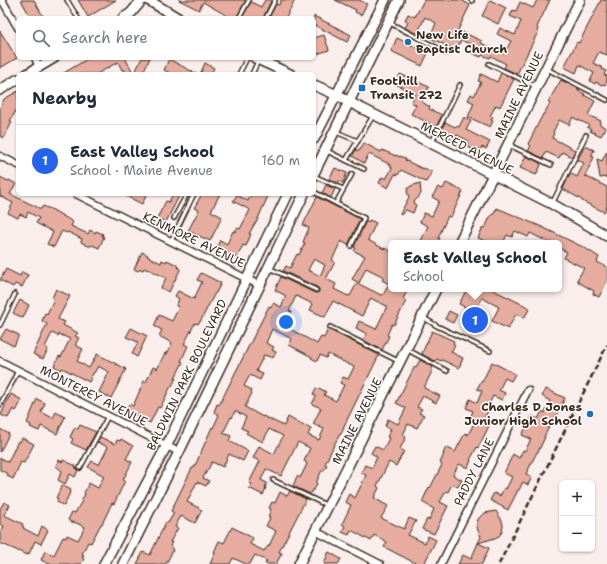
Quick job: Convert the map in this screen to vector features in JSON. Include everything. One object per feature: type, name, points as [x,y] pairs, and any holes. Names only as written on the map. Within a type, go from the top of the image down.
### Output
[{"type":"main road","points":[[126,16],[131,13],[142,0]]},
{"type":"main road","points":[[148,0],[175,16]]},
{"type":"main road","points":[[316,135],[385,0]]},
{"type":"main road","points":[[316,170],[399,0]]},
{"type":"main road","name":"MAINE AVENUE","points":[[460,240],[579,0]]},
{"type":"main road","points":[[30,72],[51,60]]},
{"type":"main road","points":[[259,60],[286,72]]},
{"type":"main road","points":[[0,90],[16,80]]},
{"type":"main road","name":"MERCED AVENUE","points":[[316,86],[337,95],[552,204],[607,236]]},
{"type":"main road","name":"BALDWIN PARK BOULEVARD","points":[[104,564],[167,445],[287,196]]},
{"type":"main road","points":[[123,564],[303,196]]},
{"type":"main road","name":"MAINE AVENUE","points":[[299,564],[434,292]]},
{"type":"street","points":[[2,0],[16,24]]},
{"type":"street","points":[[35,60],[39,67]]},
{"type":"street","points":[[0,156],[16,164]]},
{"type":"street","name":"KENMORE AVENUE","points":[[80,196],[259,285]]},
{"type":"street","name":"MONTEREY AVENUE","points":[[0,361],[179,452]]},
{"type":"street","name":"PADDY LANE","points":[[441,564],[528,390]]},
{"type":"street","points":[[315,531],[380,564]]},
{"type":"lane","points":[[68,0],[77,16]]},
{"type":"lane","points":[[240,16],[249,0]]},
{"type":"lane","points":[[267,16],[275,0]]},
{"type":"lane","points":[[388,23],[447,53]]},
{"type":"lane","points":[[240,72],[246,60]]},
{"type":"lane","points":[[253,72],[257,60]]},
{"type":"lane","points":[[489,64],[537,87]]},
{"type":"lane","points":[[546,68],[607,100]]},
{"type":"lane","points":[[431,143],[460,85]]},
{"type":"lane","points":[[346,160],[374,115]]},
{"type":"lane","points":[[334,131],[358,142]]},
{"type":"lane","points":[[552,204],[586,135]]},
{"type":"lane","points":[[508,145],[551,165]]},
{"type":"lane","points":[[325,150],[364,169]]},
{"type":"lane","points":[[336,204],[352,174]]},
{"type":"lane","points":[[316,175],[343,189]]},
{"type":"lane","points":[[316,193],[364,218],[351,246]]},
{"type":"lane","points":[[174,218],[186,196]]},
{"type":"lane","points":[[171,241],[193,196]]},
{"type":"lane","points":[[268,267],[316,290]]},
{"type":"lane","points":[[0,325],[14,294]]},
{"type":"lane","points":[[422,317],[437,326],[490,351]]},
{"type":"lane","points":[[330,327],[400,362]]},
{"type":"lane","points":[[406,349],[447,371]]},
{"type":"lane","points":[[0,405],[18,370]]},
{"type":"lane","points":[[80,468],[108,416]]},
{"type":"lane","points":[[273,480],[328,506]]},
{"type":"building","points":[[21,0],[34,0],[43,16],[30,16]]},
{"type":"building","points":[[78,0],[116,0],[90,16],[87,16]]},
{"type":"building","points":[[179,0],[246,0],[237,16],[228,16],[203,2],[199,10]]},
{"type":"building","points":[[265,0],[271,1],[264,16],[243,16],[251,2],[261,7]]},
{"type":"building","points":[[281,0],[295,0],[287,16],[270,16],[276,4],[279,5]]},
{"type":"building","points":[[335,0],[359,0],[367,4],[361,15],[355,12],[356,10]]},
{"type":"building","points":[[424,0],[461,0],[470,5],[458,30],[482,41],[481,43],[504,54],[511,41],[497,34],[500,28],[515,35],[521,21],[510,16],[513,10],[516,11],[520,2],[533,8],[537,0],[550,0],[537,27],[538,32],[517,74],[504,68],[506,64],[491,56],[490,58],[482,55],[481,57],[471,53],[474,46],[461,40],[456,50],[430,38],[436,23],[425,17],[417,34],[405,28],[408,22],[405,20],[408,14],[415,17]]},
{"type":"building","points":[[490,0],[506,8],[498,24],[482,16]]},
{"type":"building","points":[[601,0],[607,1],[607,55],[599,52],[593,63],[606,71],[604,75],[607,76],[607,81],[605,85],[596,82],[595,84],[590,81],[594,73],[579,65],[576,73],[564,67],[577,42],[579,43]]},
{"type":"building","points":[[316,17],[351,35],[347,42],[316,26]]},
{"type":"building","points":[[0,31],[16,59],[0,68]]},
{"type":"building","points":[[324,35],[329,50],[316,54],[316,37]]},
{"type":"building","points":[[397,38],[428,53],[422,66],[391,51]]},
{"type":"building","points":[[86,60],[126,60],[133,72],[126,72],[124,69],[122,70],[118,62],[100,72],[65,72]]},
{"type":"building","points":[[141,60],[149,60],[143,72],[135,72]]},
{"type":"building","points":[[169,60],[171,60],[193,72],[168,72],[164,70]]},
{"type":"building","points":[[205,63],[214,68],[212,72],[201,72]]},
{"type":"building","points":[[501,73],[514,79],[500,107],[496,105],[490,116],[493,117],[491,120],[493,121],[490,127],[468,117],[474,103],[468,100],[471,94],[474,96],[481,82],[478,81],[481,74],[497,82]]},
{"type":"building","points":[[400,74],[429,87],[422,102],[430,107],[429,109],[442,115],[436,127],[411,114],[416,105],[411,102],[416,94],[395,84]]},
{"type":"building","points":[[561,80],[579,89],[578,91],[595,101],[588,115],[601,121],[599,124],[606,128],[601,136],[590,131],[591,129],[587,127],[589,125],[573,117],[569,125],[559,120],[553,132],[552,138],[575,150],[572,157],[562,152],[559,158],[546,152],[543,158],[528,151],[531,146],[528,144],[550,103],[548,102]]},
{"type":"building","points":[[16,92],[16,110],[10,121],[12,122],[4,138],[0,136],[0,108],[4,99]]},
{"type":"building","points":[[464,117],[471,121],[466,130],[490,142],[486,149],[482,147],[480,150],[475,147],[474,150],[466,146],[469,141],[457,135],[454,141],[441,135],[445,122],[455,127],[459,127]]},
{"type":"building","points":[[364,143],[381,152],[382,150],[396,156],[400,156],[423,169],[424,168],[432,172],[426,182],[401,170],[398,175],[395,174],[388,188],[379,183],[382,177],[386,179],[392,168],[391,165],[369,154],[364,163],[352,156],[356,150],[359,151]]},
{"type":"building","points":[[585,146],[594,150],[591,156],[594,157],[585,176],[607,187],[607,206],[604,212],[563,189],[570,173],[577,177],[584,163],[577,160]]},
{"type":"building","points":[[607,151],[607,177],[600,178],[597,159],[602,161]]},
{"type":"building","points":[[526,156],[540,163],[541,165],[536,175],[520,168]]},
{"type":"building","points":[[335,168],[347,173],[343,183],[339,181],[338,183],[329,179]]},
{"type":"building","points":[[0,177],[16,184],[10,194],[41,209],[43,206],[53,210],[73,222],[71,226],[88,234],[90,230],[95,233],[96,231],[103,234],[102,236],[104,237],[99,248],[92,245],[88,246],[81,242],[82,239],[68,232],[62,231],[54,247],[47,244],[53,232],[36,223],[39,218],[28,212],[26,217],[20,214],[18,218],[8,213],[13,203],[0,196]]},
{"type":"building","points":[[420,183],[421,194],[413,203],[416,205],[413,213],[406,210],[401,215],[400,214],[409,197],[407,192],[408,188]]},
{"type":"building","points":[[446,183],[463,191],[451,217],[448,216],[438,238],[440,238],[439,240],[421,240],[428,226],[420,222],[424,213],[432,216],[439,201],[432,197],[438,187],[443,189]]},
{"type":"building","points":[[326,185],[335,189],[331,198],[322,193]]},
{"type":"building","points":[[126,196],[146,196],[142,204]]},
{"type":"building","points":[[172,196],[179,196],[166,222],[157,218],[166,201],[169,202]]},
{"type":"building","points":[[201,196],[219,196],[211,211],[222,217],[210,241],[188,231],[199,210],[194,208]]},
{"type":"building","points":[[236,196],[248,201],[250,196],[268,196],[256,223],[249,234],[251,234],[246,246],[243,245],[237,258],[217,247],[220,240],[227,244],[233,231],[235,232],[237,228],[240,229],[250,210],[233,201]]},
{"type":"building","points":[[317,197],[360,219],[348,245],[341,241],[332,260],[335,262],[326,279],[336,284],[334,289],[350,296],[357,283],[381,295],[383,295],[388,286],[388,292],[406,292],[403,299],[406,301],[394,325],[392,324],[387,335],[389,336],[382,350],[363,340],[367,334],[356,328],[359,321],[376,329],[387,306],[371,298],[362,316],[333,301],[325,317],[310,310],[313,304],[296,296],[289,311],[292,312],[285,326],[317,344],[321,337],[324,338],[328,329],[379,355],[325,464],[327,465],[323,471],[322,470],[314,490],[310,494],[293,486],[297,476],[300,478],[307,464],[304,461],[310,448],[298,442],[281,476],[266,469],[261,480],[267,483],[263,495],[249,488],[252,484],[249,483],[260,461],[253,458],[259,446],[274,454],[283,436],[269,429],[263,442],[251,436],[246,433],[248,431],[241,428],[246,417],[235,411],[223,433],[231,436],[229,441],[248,451],[243,461],[229,454],[223,467],[212,462],[203,478],[209,481],[206,486],[197,482],[187,502],[202,510],[195,523],[181,516],[175,527],[178,528],[170,542],[172,542],[170,546],[173,550],[166,564],[137,564],[143,552],[150,555],[166,522],[168,523],[174,513],[171,511],[192,468],[194,468],[212,427],[213,428],[219,415],[214,412],[217,404],[219,405],[269,306],[271,307],[273,303],[281,307],[286,296],[275,290],[281,277],[315,293],[319,292],[317,287],[283,271],[286,266],[290,268],[297,254],[299,255],[305,243],[303,242],[309,228],[303,225]],"holes":[[[314,259],[325,265],[320,276],[308,270]],[[272,329],[292,339],[289,345],[317,361],[320,355],[326,358],[328,354],[354,367],[348,379],[343,377],[340,383],[344,385],[336,401],[324,395],[326,392],[319,388],[316,388],[313,394],[316,396],[312,404],[321,408],[313,424],[324,429],[319,440],[308,435],[311,428],[305,425],[304,426],[288,417],[284,426],[245,407],[252,393],[252,390],[244,386],[250,375],[260,380],[263,374],[256,371],[264,355],[273,358],[276,352],[272,350],[274,347],[266,343]]]},
{"type":"building","points":[[497,208],[542,227],[585,248],[599,257],[597,262],[607,267],[607,281],[599,297],[593,294],[594,291],[578,282],[579,281],[577,280],[584,268],[564,258],[567,252],[562,250],[562,240],[544,240],[530,233],[528,237],[515,231],[512,237],[507,235],[504,240],[482,240],[478,238],[491,215],[493,215],[496,209],[497,210]]},
{"type":"building","points":[[370,220],[376,223],[368,240],[388,250],[388,283],[382,280],[384,277],[366,268],[359,283],[352,279],[365,256],[354,251],[356,248],[354,247],[366,221],[368,223]]},
{"type":"building","points":[[142,252],[161,263],[162,260],[166,262],[167,260],[177,265],[180,270],[169,292],[161,288],[166,278],[148,269],[144,268],[143,270],[140,269],[138,271],[134,269]]},
{"type":"building","points":[[6,269],[20,276],[22,272],[28,275],[22,287],[15,284],[13,287],[0,280]]},
{"type":"building","points":[[201,273],[221,283],[200,322],[198,324],[195,323],[184,344],[188,346],[181,361],[183,362],[160,408],[158,407],[150,423],[133,414],[131,416],[124,413],[129,404],[133,406],[144,381],[146,382],[153,367],[157,369],[172,343],[159,336],[162,330],[154,326],[159,315],[172,321],[179,307],[176,306],[179,299],[175,296],[178,291],[194,299],[202,282],[197,280]]},
{"type":"building","points":[[56,289],[70,296],[58,319],[65,322],[63,325],[78,333],[75,336],[79,338],[75,345],[83,349],[77,361],[89,368],[97,354],[126,369],[111,398],[99,392],[109,372],[98,366],[89,382],[62,368],[61,370],[54,366],[59,356],[61,357],[70,339],[59,334],[58,336],[52,333],[45,347],[48,349],[43,359],[33,354],[47,324],[42,321],[54,299],[52,298]]},
{"type":"building","points":[[465,292],[497,292],[530,308],[524,318],[516,314],[508,329],[492,321],[499,307],[482,298],[475,312],[459,304]]},
{"type":"building","points":[[20,300],[29,305],[23,318],[13,313]]},
{"type":"building","points":[[449,311],[457,315],[453,323],[445,319]]},
{"type":"building","points":[[131,328],[147,336],[137,357],[132,354],[138,342],[126,337]]},
{"type":"building","points":[[6,329],[19,335],[14,346],[0,339]]},
{"type":"building","points":[[432,331],[454,341],[453,344],[455,345],[451,352],[463,358],[459,368],[442,360],[437,359],[435,361],[423,355],[422,353]]},
{"type":"building","points":[[420,360],[433,367],[424,388],[440,396],[436,403],[423,396],[417,407],[422,409],[419,413],[424,415],[417,428],[408,424],[403,435],[406,437],[400,449],[404,451],[396,466],[389,462],[377,486],[379,488],[374,498],[388,506],[381,518],[404,529],[409,518],[416,521],[408,535],[425,543],[428,536],[436,540],[424,564],[417,564],[384,547],[387,542],[374,535],[371,541],[351,530],[349,535],[342,532],[345,526],[342,524],[351,505],[345,502],[349,494],[355,498],[366,475],[361,473],[365,465],[372,468],[377,457],[371,453],[375,446],[383,450],[389,438],[387,437],[391,429],[385,426],[388,419],[398,424],[406,408],[396,403],[415,366],[416,367]]},
{"type":"building","points":[[492,362],[515,374],[511,381],[505,378],[499,390],[505,393],[502,400],[493,396],[487,408],[489,409],[485,417],[492,420],[478,448],[477,447],[470,460],[468,468],[459,464],[453,475],[462,480],[458,487],[452,484],[440,502],[448,506],[434,534],[422,529],[427,519],[429,520],[434,509],[422,502],[442,465],[440,463],[446,447],[455,452],[465,433],[468,435],[475,421],[470,418],[473,411],[466,408],[470,399],[477,403],[482,391],[477,389]]},
{"type":"building","points":[[546,389],[565,398],[555,418],[557,419],[554,424],[551,423],[526,474],[532,477],[528,485],[523,482],[508,510],[490,500],[494,493],[500,496],[504,488],[506,489],[512,477],[504,473],[513,454],[519,458],[523,450],[525,451],[531,439],[522,435],[532,416],[538,419],[542,411],[545,413],[550,401],[542,396]]},
{"type":"building","points":[[11,394],[22,400],[16,411],[13,409],[8,418],[1,415]]},
{"type":"building","points":[[37,399],[45,403],[41,412],[53,418],[56,412],[65,417],[57,434],[41,426],[39,431],[30,427],[31,425],[27,423]]},
{"type":"building","points":[[80,425],[96,432],[86,450],[71,443],[73,439],[70,437],[75,427],[78,429]]},
{"type":"building","points":[[0,429],[9,434],[0,452]]},
{"type":"building","points":[[100,437],[115,444],[117,440],[120,441],[121,439],[133,446],[126,459],[132,462],[123,480],[125,481],[114,504],[112,503],[91,543],[88,542],[82,554],[84,555],[82,558],[84,559],[81,564],[49,564],[41,560],[45,551],[54,555],[63,537],[66,538],[67,535],[78,540],[85,527],[68,520],[72,512],[75,513],[82,501],[89,483],[98,488],[104,476],[88,467],[92,461],[99,465],[108,447],[97,442]]},
{"type":"building","points":[[22,438],[34,444],[24,463],[21,462],[13,479],[7,476],[8,474],[0,470],[0,458],[8,462],[18,441],[20,442]]},
{"type":"building","points":[[59,460],[62,462],[63,460],[76,466],[75,467],[78,470],[75,477],[70,474],[65,484],[58,480],[62,471],[56,466]]},
{"type":"building","points":[[62,485],[71,490],[64,506],[57,502],[58,499],[56,498]]},
{"type":"building","points":[[290,491],[306,499],[279,552],[282,553],[276,564],[265,564],[267,561],[255,555],[250,564],[246,564],[233,558],[230,564],[210,564],[219,541],[224,543],[232,527],[253,538],[250,544],[264,551],[269,546],[276,531],[266,526],[270,518],[268,517],[271,509],[269,508],[272,502],[275,503],[280,492],[287,496]]},
{"type":"building","points":[[4,502],[10,505],[4,515],[23,524],[23,528],[38,536],[42,526],[48,530],[41,544],[35,541],[29,554],[28,553],[27,555],[0,543],[0,533],[4,526],[0,524],[0,509]]},
{"type":"building","points":[[496,511],[502,521],[502,532],[495,538],[478,543],[481,537],[477,528],[478,519],[485,513]]},
{"type":"building","points":[[478,543],[489,548],[482,564],[458,564],[463,555],[471,559]]},
{"type":"building","points":[[329,552],[341,559],[338,564],[324,564]]},
{"type":"railway","points":[[499,564],[607,345]]},
{"type":"place","name":"New Life Baptist Church","points":[[408,42]]},
{"type":"place","name":"Foothill Transit 272","points":[[362,88]]},
{"type":"place","name":"East Valley School","points":[[475,320]]},
{"type":"place","name":"Charles D Jones Junior High School","points":[[590,414]]}]
